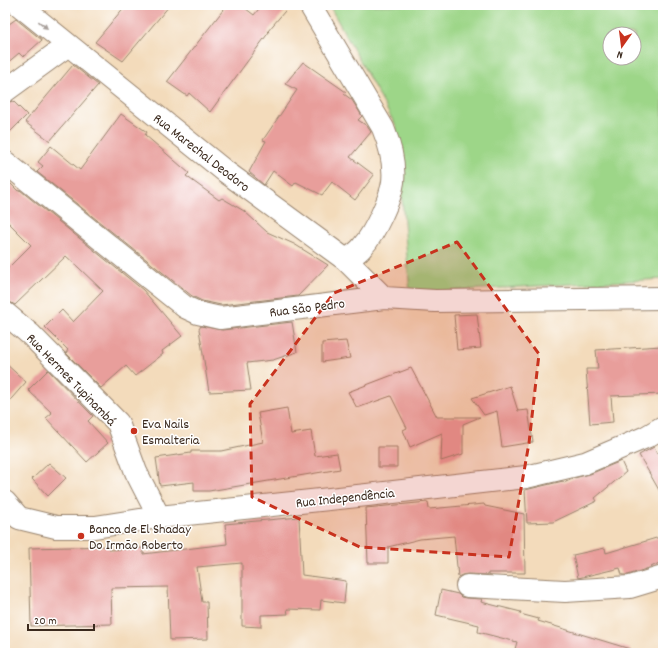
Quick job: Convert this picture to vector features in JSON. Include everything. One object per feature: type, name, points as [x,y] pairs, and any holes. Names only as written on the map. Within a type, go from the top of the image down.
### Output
[{"type":"street","name":"Rua Marechal Deodoro","points":[[19,5],[226,172],[346,260],[384,298]]},
{"type":"street","points":[[310,5],[383,128],[390,145],[393,183],[388,199],[380,217],[363,247],[346,260]]},
{"type":"street","points":[[5,91],[68,44]]},
{"type":"street","name":"Rua São Pedro","points":[[5,162],[185,307],[198,313],[220,318],[384,298],[435,301],[663,298]]},
{"type":"street","name":"Rua Hermes Tupinambá","points":[[5,314],[31,335],[118,423],[136,472],[159,517]]},
{"type":"street","name":"Rua Independência","points":[[5,502],[19,518],[56,527],[95,527],[159,517],[526,477],[585,463],[646,437],[663,427]]},
{"type":"street","points":[[467,586],[565,591],[630,587],[663,577]]},
{"type":"highlighted area","points":[[457,242],[539,354],[529,443],[509,557],[360,547],[252,497],[250,404],[334,293]]},
{"type":"green space","points":[[329,5],[663,5],[663,279],[410,293],[396,126]]},
{"type":"building","points":[[126,5],[170,5],[123,61],[95,42]]},
{"type":"building","points":[[227,5],[241,5],[254,15],[262,5],[290,5],[268,31],[269,32],[210,112],[189,93],[187,96],[167,82]]},
{"type":"building","points":[[16,19],[42,40],[23,57],[19,53],[5,65],[5,27]]},
{"type":"building","points":[[303,62],[346,92],[344,94],[352,100],[362,116],[358,120],[367,126],[371,132],[350,157],[374,175],[355,200],[332,182],[322,195],[296,182],[293,186],[273,171],[264,185],[249,172],[266,141],[263,140],[297,90],[285,84]]},
{"type":"building","points":[[73,65],[98,85],[50,141],[25,122]]},
{"type":"building","points":[[13,101],[27,115],[5,137],[5,103]]},
{"type":"building","points":[[121,114],[147,132],[145,135],[189,173],[186,176],[219,200],[222,198],[244,211],[267,232],[294,244],[328,265],[298,296],[221,305],[202,301],[192,296],[37,172],[43,166],[38,162],[51,146],[80,170]]},
{"type":"building","points":[[5,178],[18,191],[20,190],[143,290],[182,336],[162,351],[163,354],[135,376],[126,366],[101,388],[66,353],[68,350],[45,327],[62,310],[73,322],[103,291],[66,256],[15,305],[5,301],[5,271],[31,245],[5,219]]},
{"type":"building","points":[[477,314],[481,348],[457,350],[454,315]]},
{"type":"building","points":[[292,322],[297,352],[273,360],[247,363],[251,390],[209,392],[199,329],[201,326],[222,330]]},
{"type":"building","points":[[346,341],[350,358],[322,362],[322,343]]},
{"type":"building","points":[[662,346],[663,394],[611,396],[613,422],[590,424],[586,369],[598,369],[596,350]]},
{"type":"building","points":[[5,363],[26,382],[5,406]]},
{"type":"building","points":[[411,368],[437,417],[480,417],[463,424],[463,454],[441,461],[442,433],[410,447],[403,430],[407,428],[391,396],[357,408],[348,392]]},
{"type":"building","points":[[48,370],[93,416],[88,421],[108,443],[87,462],[46,418],[52,413],[28,390]]},
{"type":"building","points":[[510,386],[518,411],[528,410],[533,442],[502,447],[497,411],[484,415],[472,398]]},
{"type":"building","points":[[287,408],[291,434],[311,431],[315,456],[337,453],[340,469],[209,491],[194,491],[194,482],[160,486],[156,458],[191,453],[191,451],[221,451],[263,442],[258,413]]},
{"type":"building","points":[[378,447],[397,447],[397,467],[378,467]]},
{"type":"building","points":[[654,447],[663,462],[663,497],[639,455]]},
{"type":"building","points":[[621,461],[626,472],[595,498],[597,501],[553,522],[527,523],[525,490],[563,481],[564,483]]},
{"type":"building","points":[[49,463],[66,478],[48,496],[32,479]]},
{"type":"building","points":[[428,502],[429,509],[484,504],[485,506],[524,514],[525,573],[488,573],[488,575],[468,574],[458,577],[454,536],[420,539],[388,547],[388,563],[368,563],[366,508]]},
{"type":"building","points":[[299,517],[302,575],[346,581],[344,603],[321,600],[320,610],[287,609],[288,614],[261,615],[261,627],[242,626],[242,563],[197,567],[202,602],[207,602],[208,639],[170,640],[168,587],[111,588],[112,624],[31,626],[29,548],[110,546],[110,550],[143,548],[143,554],[227,544],[225,524]]},
{"type":"building","points":[[663,536],[663,561],[649,568],[628,575],[622,575],[620,568],[578,578],[573,555],[605,548],[606,553]]},
{"type":"building","points":[[441,590],[458,594],[461,597],[482,599],[481,602],[521,612],[520,614],[539,619],[538,621],[630,649],[630,653],[528,653],[515,649],[517,642],[478,632],[479,625],[436,615]]},
{"type":"place","name":"Eva Nails Esmalteria","points":[[134,431]]},
{"type":"place","name":"Banca de El Shaday Do Irmão Roberto","points":[[81,536]]}]
